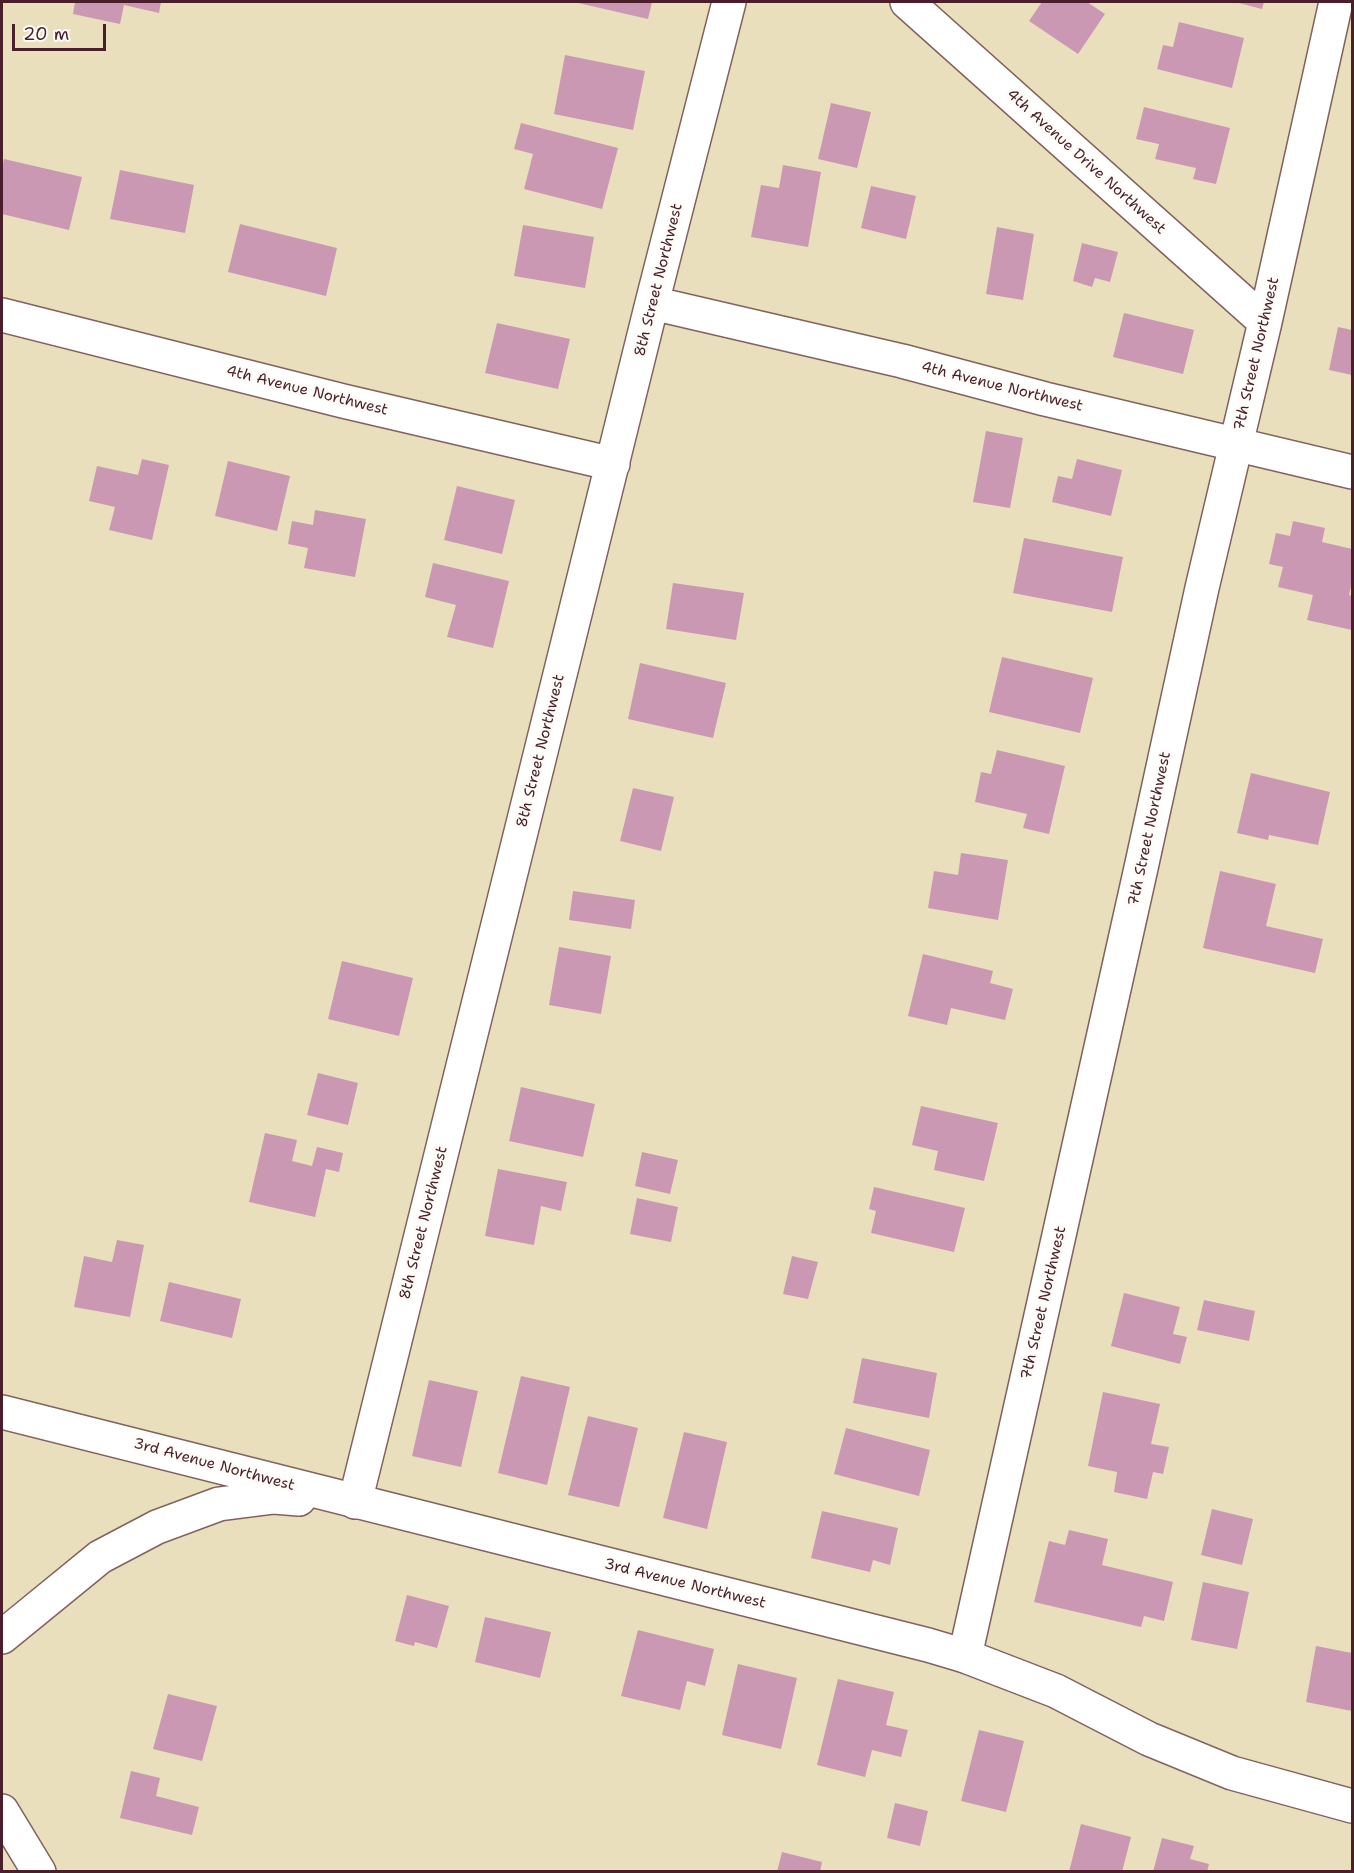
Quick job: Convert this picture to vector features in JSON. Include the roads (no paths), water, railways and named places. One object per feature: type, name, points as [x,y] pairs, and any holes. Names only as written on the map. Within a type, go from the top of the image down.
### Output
[{"type":"street","name":"8th Street Northwest","points":[[355,1502],[652,303],[729,2]]},
{"type":"street","name":"4th Avenue Drive Northwest","points":[[907,2],[1265,322]]},
{"type":"street","name":"7th Street Northwest","points":[[964,1656],[1202,588],[1265,322],[1336,2]]},
{"type":"street","name":"4th Avenue Northwest","points":[[652,303],[902,361],[1045,399],[1353,472]]},
{"type":"street","name":"4th Avenue Northwest","points":[[2,315],[343,401],[613,464]]},
{"type":"street","name":"3rd Avenue Northwest","points":[[2,1412],[917,1642],[964,1656],[1056,1691],[1149,1739],[1232,1773],[1353,1806]]},
{"type":"street","points":[[2,1637],[100,1557],[157,1527],[219,1504],[274,1497],[355,1502]]},
{"type":"street","points":[[2,1811],[39,1872]]}]
